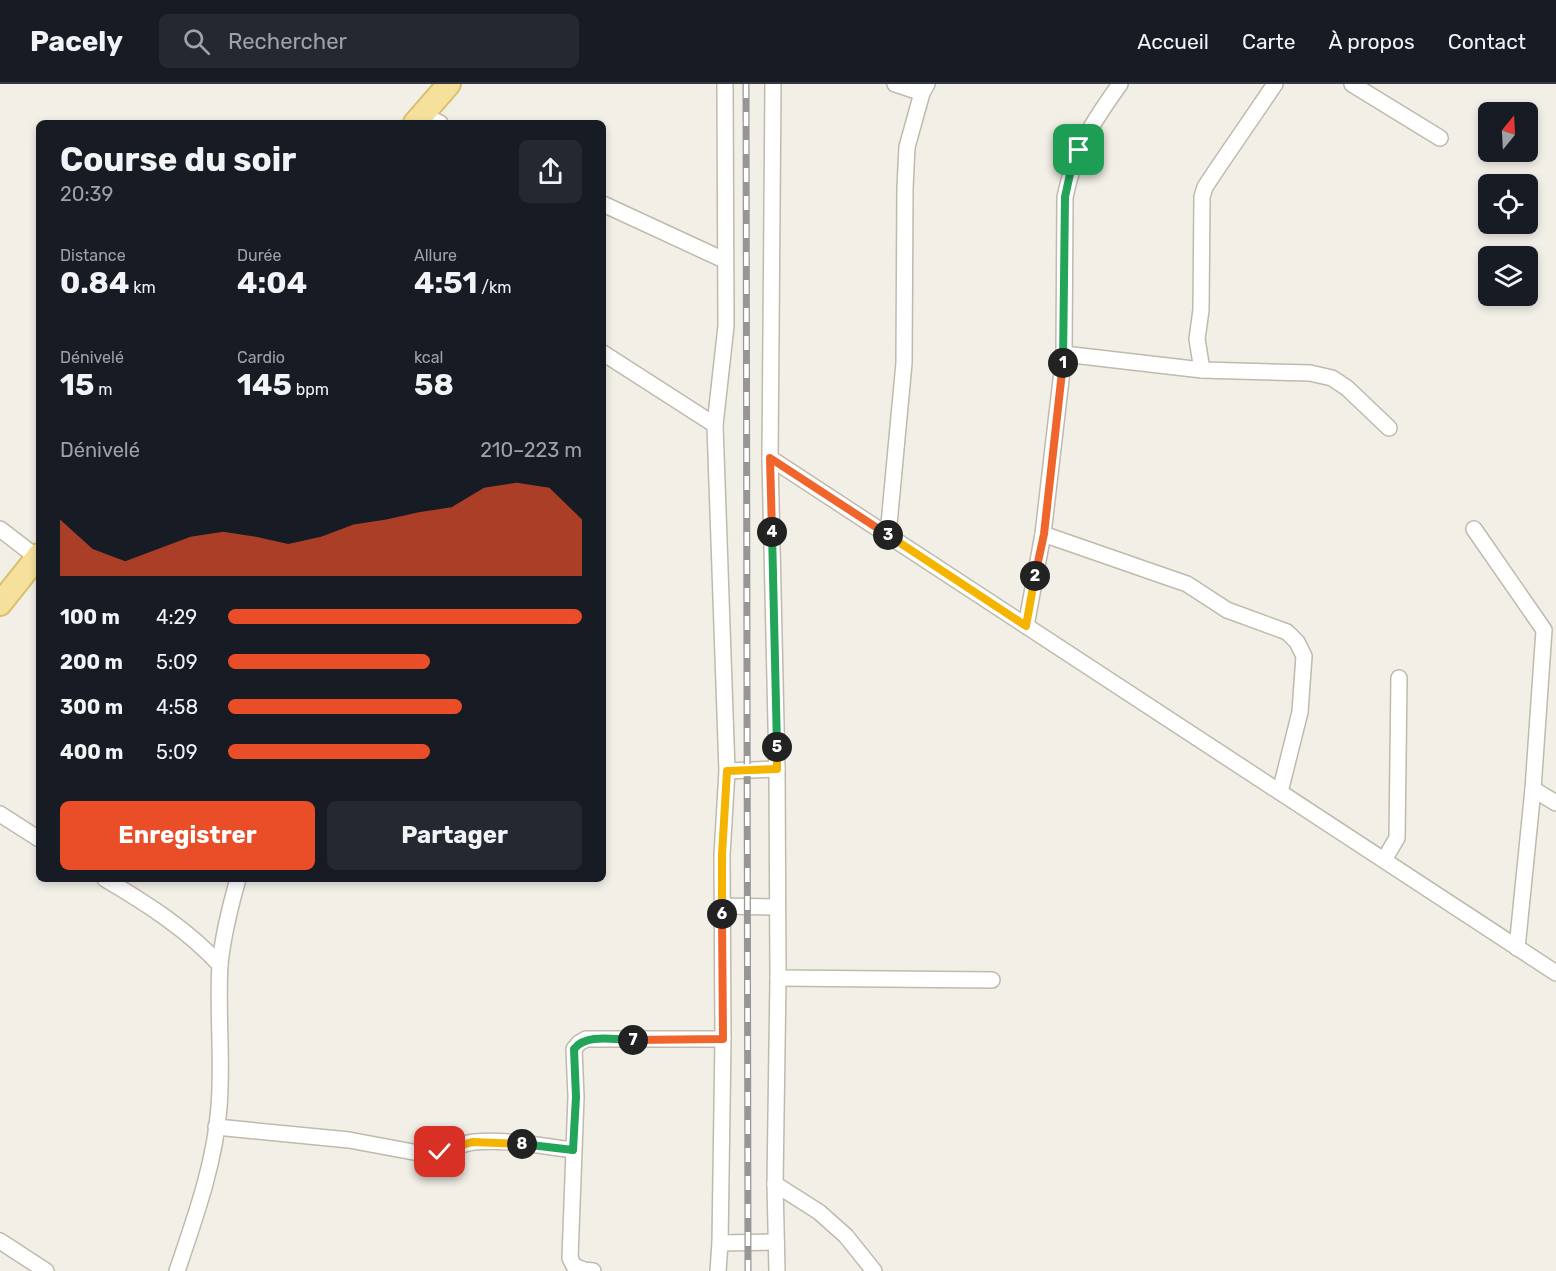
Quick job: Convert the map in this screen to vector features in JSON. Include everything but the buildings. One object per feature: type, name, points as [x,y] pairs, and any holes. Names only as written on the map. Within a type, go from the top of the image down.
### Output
[{"type":"main road","points":[[426,120],[448,84]]},
{"type":"main road","points":[[0,604],[36,559]]},
{"type":"street","points":[[702,1271],[718,1271],[720,1244],[722,906],[727,771],[724,624],[715,425],[726,326],[725,84]]},
{"type":"street","points":[[773,84],[770,458],[777,769],[778,978],[775,1184],[777,1271]]},
{"type":"street","points":[[888,535],[904,363],[905,188],[908,147],[925,88],[895,84]]},
{"type":"street","points":[[1026,626],[1044,534],[1064,354],[1065,197],[1070,174],[1092,123],[1120,84]]},
{"type":"street","points":[[1202,370],[1197,339],[1201,310],[1202,197],[1205,187],[1275,84]]},
{"type":"street","points":[[1352,84],[1440,138]]},
{"type":"street","points":[[606,205],[724,260]]},
{"type":"street","points":[[1064,354],[1202,370],[1310,372],[1332,378],[1347,388],[1389,428]]},
{"type":"street","points":[[606,355],[715,425]]},
{"type":"street","points":[[606,367],[628,369]]},
{"type":"street","points":[[770,458],[1556,973]]},
{"type":"street","points":[[0,529],[36,556]]},
{"type":"street","points":[[1474,529],[1550,634],[1517,948]]},
{"type":"street","points":[[1044,534],[1187,584],[1227,610],[1287,632],[1297,642],[1304,656],[1300,712],[1280,792]]},
{"type":"street","points":[[1383,860],[1397,838],[1399,678]]},
{"type":"street","points":[[727,771],[777,769]]},
{"type":"street","points":[[1533,789],[1556,803]]},
{"type":"street","points":[[0,814],[36,837]]},
{"type":"street","points":[[110,882],[202,945],[220,965]]},
{"type":"street","points":[[177,1271],[198,1209],[216,1127],[220,1088],[220,965],[224,936],[237,882]]},
{"type":"street","points":[[722,906],[777,907]]},
{"type":"street","points":[[202,945],[224,936]]},
{"type":"street","points":[[778,978],[992,980]]},
{"type":"street","points":[[593,1271],[574,1266],[570,1258],[576,1097],[574,1049],[586,1040],[723,1039]]},
{"type":"street","points":[[216,1127],[349,1140],[434,1155],[452,1147],[478,1142],[573,1150]]},
{"type":"street","points":[[775,1184],[819,1212],[846,1236],[874,1271]]},
{"type":"street","points":[[0,1241],[46,1271]]},
{"type":"street","points":[[720,1244],[776,1242]]},
{"type":"railway","points":[[746,84],[748,1271]]},
{"type":"route","points":[[440,1152],[472,1142],[523,1144],[573,1150],[576,1097],[574,1049],[586,1040],[723,1039],[722,855],[727,771],[777,769],[770,458],[1026,626],[1044,534],[1064,354],[1065,197],[1079,150]]}]
